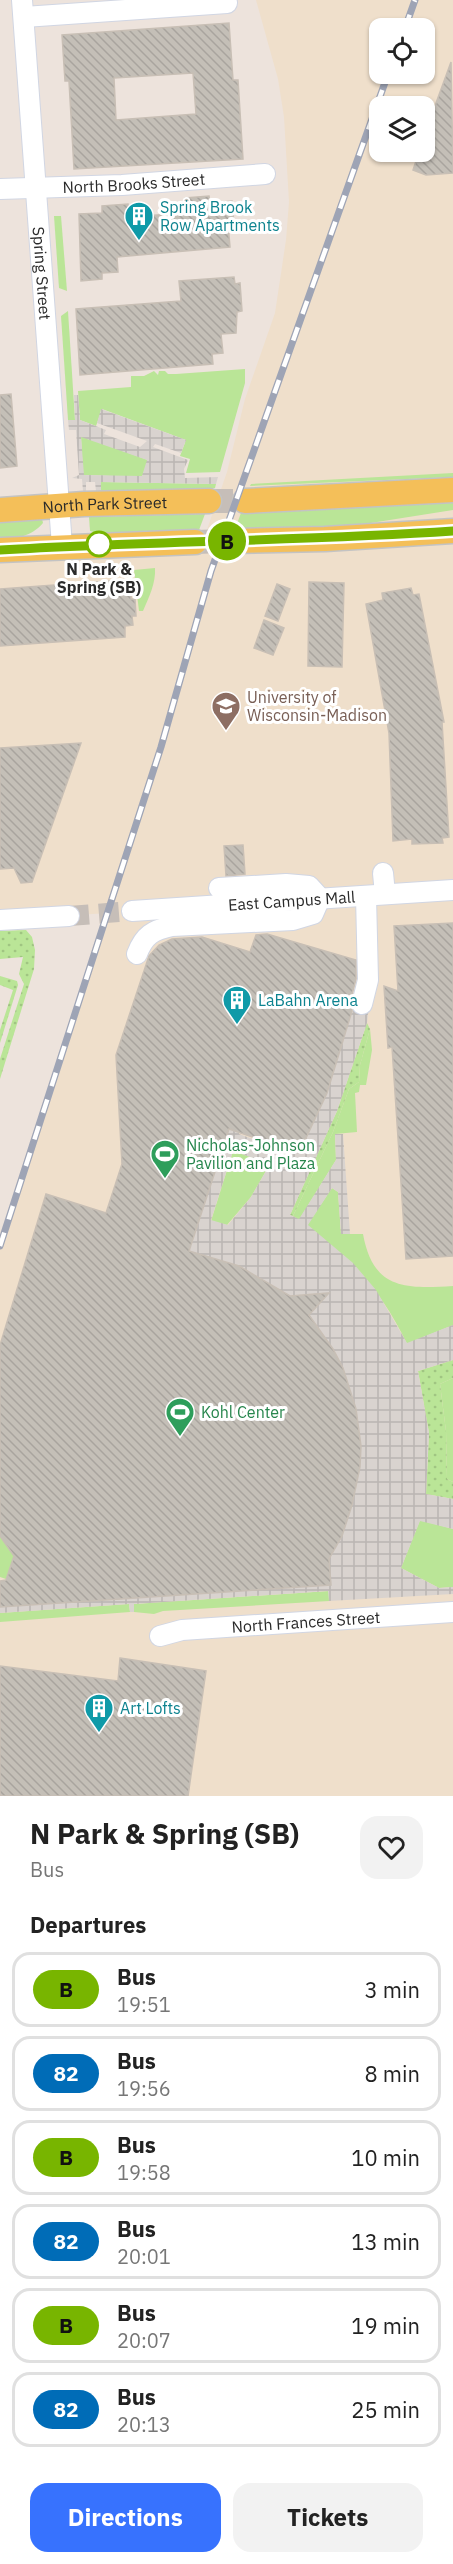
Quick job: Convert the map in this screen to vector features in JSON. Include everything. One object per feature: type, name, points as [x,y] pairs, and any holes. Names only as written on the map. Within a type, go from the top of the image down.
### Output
[{"type":"main road","points":[[245,501],[453,490]]},
{"type":"main road","name":"North Park Street","points":[[0,510],[209,501]]},
{"type":"main road","points":[[231,541],[325,539],[453,531]]},
{"type":"main road","points":[[0,550],[195,542]]},
{"type":"street","points":[[23,9],[227,3]]},
{"type":"street","name":"Spring Street","points":[[23,9],[62,546]]},
{"type":"street","name":"North Brooks Street","points":[[0,189],[122,185],[265,174]]},
{"type":"street","points":[[362,1004],[368,980],[376,895],[383,873]]},
{"type":"street","points":[[137,954],[141,942],[156,930],[172,926],[293,920],[313,914],[320,898],[309,886],[286,884],[219,888]]},
{"type":"street","name":"East Campus Mall","points":[[132,911],[453,890]]},
{"type":"street","points":[[0,920],[69,916]]},
{"type":"street","name":"North Frances Street","points":[[160,1636],[182,1630],[453,1612]]},
{"type":"shaded area","name":"University of Wisconsin-Madison","points":[[256,0],[453,0],[453,1796],[0,1796],[0,1246],[108,913],[0,920],[0,550],[203,541],[227,472],[245,399],[275,313],[289,202],[284,117],[278,79]]},
{"type":"shaded area","points":[[74,395],[78,395],[80,420],[106,430],[104,434],[140,447],[147,441],[97,423],[101,409],[186,440],[181,453],[155,444],[153,447],[188,460],[184,469],[185,478],[218,477],[216,484],[101,482],[101,491],[96,491],[95,482],[86,482],[86,491],[83,491],[82,479],[72,478],[79,475],[76,430],[69,430],[68,420],[75,420]],"holes":[[[81,437],[147,460],[142,476],[84,475]]]},
{"type":"shaded area","points":[[355,1002],[369,1006],[367,1023],[337,1111],[290,1215],[299,1219],[336,1160],[335,1134],[343,1134],[350,1234],[341,1234],[338,1192],[332,1188],[308,1225],[353,1263],[376,1290],[407,1343],[453,1325],[453,1360],[418,1371],[429,1433],[426,1494],[453,1499],[453,1529],[420,1521],[401,1568],[439,1588],[453,1587],[453,1594],[329,1601],[328,1591],[134,1604],[134,1612],[130,1612],[129,1604],[0,1613],[0,1607],[330,1584],[329,1559],[342,1536],[352,1505],[360,1467],[361,1446],[356,1409],[343,1368],[333,1349],[309,1315],[328,1293],[289,1296],[239,1266],[189,1252],[230,1126],[240,1129],[239,1134],[299,1153],[327,1093]],"holes":[[[233,1151],[270,1164],[251,1197],[228,1225],[211,1220]]]},
{"type":"green space","points":[[54,216],[61,216],[67,291],[59,288]]},
{"type":"green space","points":[[68,311],[75,420],[68,420],[61,316]]},
{"type":"green space","points":[[245,369],[245,383],[220,472],[186,473],[190,459],[180,456],[186,440],[102,409],[96,426],[80,420],[78,391],[131,387],[131,376],[144,376],[154,371],[158,375],[159,371],[176,374]]},
{"type":"green space","points":[[81,436],[148,460],[142,477],[83,475]]},
{"type":"green space","points":[[453,473],[453,477],[250,486],[251,484]]},
{"type":"green space","points":[[100,482],[216,484],[215,488],[101,491]]},
{"type":"green space","points":[[453,503],[453,510],[358,525],[235,529],[241,513]]},
{"type":"green space","points":[[205,514],[199,530],[101,534],[90,531],[89,517]]},
{"type":"green space","points":[[42,519],[43,523],[29,534],[0,539],[0,522]]},
{"type":"green space","points":[[155,568],[150,595],[143,611],[139,611],[134,570]]},
{"type":"green space","points":[[26,930],[32,937],[35,950],[34,969],[0,1079],[0,1059],[24,984],[19,974],[23,957],[0,959],[0,931]]},
{"type":"green space","points":[[0,976],[17,981],[18,985],[0,1043],[0,1030],[13,990],[0,985]]},
{"type":"green space","points":[[367,1023],[370,1029],[360,1065],[359,1082],[349,1089],[333,1132],[293,1216],[290,1215],[337,1111]]},
{"type":"green space","points":[[370,1029],[372,1050],[366,1085],[360,1085],[359,1092],[355,1093],[357,1132],[335,1134],[336,1160],[299,1220],[293,1216],[333,1132],[349,1089],[359,1082],[360,1065]]},
{"type":"green space","points":[[233,1151],[270,1164],[251,1197],[227,1225],[211,1221]]},
{"type":"green space","points":[[332,1188],[338,1192],[341,1234],[363,1234],[374,1266],[383,1275],[393,1282],[406,1285],[453,1286],[453,1325],[407,1344],[376,1292],[352,1265],[307,1225]]},
{"type":"green space","points":[[453,1360],[453,1378],[440,1384],[446,1431],[447,1479],[453,1482],[453,1499],[426,1494],[429,1433],[418,1371]]},
{"type":"green space","points":[[453,1378],[453,1482],[447,1479],[446,1431],[440,1384]]},
{"type":"green space","points":[[420,1520],[453,1529],[453,1587],[439,1588],[401,1568]]},
{"type":"green space","points":[[0,1536],[14,1556],[6,1579],[0,1577]]},
{"type":"green space","points":[[329,1591],[329,1601],[163,1611],[154,1614],[134,1612],[134,1604]]},
{"type":"green space","points":[[129,1604],[130,1612],[0,1622],[0,1613]]},
{"type":"building","points":[[229,23],[233,80],[238,80],[243,159],[74,169],[69,81],[65,81],[62,35]],"holes":[[[193,73],[196,114],[116,120],[114,78]]]},
{"type":"building","points":[[451,62],[453,173],[426,175],[413,170],[416,162],[435,162],[435,106]]},
{"type":"building","name":"Spring Brook Row Apartments","points":[[209,196],[210,203],[232,201],[234,224],[228,224],[230,247],[117,257],[118,272],[102,273],[102,279],[81,281],[79,214],[102,213],[102,206],[128,204],[129,217],[186,213],[185,198]]},
{"type":"building","points":[[234,277],[235,284],[240,283],[242,311],[237,312],[236,333],[221,334],[223,353],[212,354],[213,364],[80,375],[76,309],[181,301],[179,281]]},
{"type":"building","points":[[11,394],[17,466],[0,468],[0,395]]},
{"type":"building","points":[[122,580],[122,591],[131,590],[131,599],[135,599],[136,616],[132,616],[133,625],[125,626],[125,637],[0,646],[0,589]]},
{"type":"building","points":[[309,582],[344,583],[342,667],[308,666]]},
{"type":"building","points":[[277,584],[290,589],[278,621],[265,616]]},
{"type":"building","points":[[411,588],[413,595],[419,594],[444,722],[442,722],[449,837],[442,838],[443,843],[412,844],[412,839],[393,841],[389,733],[366,604],[383,600],[382,593]]},
{"type":"building","points":[[264,620],[284,628],[273,655],[254,648]]},
{"type":"building","points":[[81,743],[32,882],[21,883],[14,868],[0,869],[0,748]]},
{"type":"building","points":[[243,845],[245,874],[226,876],[224,846]]},
{"type":"building","points":[[453,923],[453,1256],[406,1259],[392,1047],[388,1048],[384,986],[398,991],[394,926]]},
{"type":"building","name":"Kohl Center","points":[[267,934],[356,960],[356,979],[350,1002],[352,1011],[327,1093],[299,1153],[229,1129],[189,1251],[239,1266],[290,1296],[329,1293],[309,1315],[333,1349],[343,1368],[356,1409],[361,1446],[360,1467],[352,1505],[342,1536],[329,1559],[331,1585],[0,1607],[0,1581],[6,1580],[14,1556],[0,1536],[0,1345],[46,1194],[106,1213],[122,1164],[116,1055],[149,956],[159,945],[172,939],[202,937],[250,952],[256,935]]},
{"type":"building","name":"Art Lofts","points":[[120,1658],[206,1671],[188,1796],[0,1796],[0,1666],[118,1681]]},
{"type":"tunnel","points":[[209,501],[245,501]]},
{"type":"tunnel","points":[[195,542],[231,541]]},
{"type":"tunnel","points":[[69,916],[132,911]]},
{"type":"railway","points":[[409,18],[415,0]]},
{"type":"railway","points":[[0,1246],[161,747],[211,571],[384,84]]},
{"type":"bus line","name":"B","points":[[0,550],[86,544],[325,539],[453,531]]},
{"type":"place","name":"Spring Brook Row Apartments","points":[[139,242]]},
{"type":"place","name":"N Park & Spring (SB)","points":[[99,544]]},
{"type":"place","name":"University of Wisconsin-Madison","points":[[226,732]]},
{"type":"place","name":"LaBahn Arena","points":[[237,1026]]},
{"type":"place","name":"Nicholas-Johnson Pavilion and Plaza","points":[[165,1180]]},
{"type":"place","name":"Kohl Center","points":[[180,1438]]},
{"type":"place","name":"Art Lofts","points":[[99,1734]]}]
